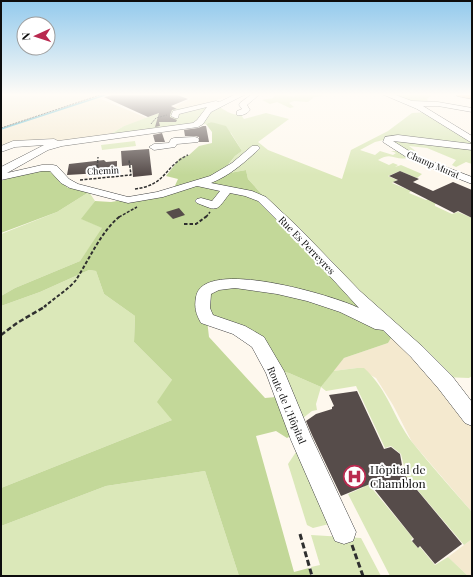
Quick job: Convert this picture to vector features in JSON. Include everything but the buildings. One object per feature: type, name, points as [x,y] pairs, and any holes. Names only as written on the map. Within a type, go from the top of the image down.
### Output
[{"type":"street","points":[[183,122],[190,121]]},
{"type":"street","points":[[1,172],[46,148],[61,143],[196,125],[201,121]]},
{"type":"street","points":[[441,121],[472,140]]},
{"type":"street","points":[[169,128],[173,147],[186,150]]},
{"type":"street","name":"Champ Murat","points":[[472,147],[402,138],[388,139],[388,142],[393,146],[414,158],[472,181]]},
{"type":"street","points":[[154,147],[195,140]]},
{"type":"street","points":[[1,149],[13,144],[47,142],[61,143]]},
{"type":"street","points":[[196,183],[205,181],[232,168],[255,148]]},
{"type":"street","name":"Rue Es Perreyres","points":[[1,176],[42,168],[53,168],[67,182],[74,186],[92,192],[128,200],[147,198],[196,183],[248,193],[262,199],[295,231],[355,295],[416,352],[445,382],[472,417]]},
{"type":"street","points":[[92,192],[99,189],[135,189]]},
{"type":"street","points":[[201,201],[214,206],[227,189]]},
{"type":"street","name":"Route de L'Hôpital","points":[[344,532],[302,440],[275,371],[258,342],[239,330],[207,319],[202,308],[204,292],[215,285],[235,282],[277,289],[310,296],[346,308],[394,332]]},
{"type":"path","points":[[1,128],[22,121]]},
{"type":"path","points":[[154,121],[151,124],[169,128]]},
{"type":"path","points":[[135,189],[148,187],[158,182],[166,175],[186,150]]},
{"type":"path","points":[[97,172],[98,157]]},
{"type":"path","name":"Chemin","points":[[77,182],[82,179],[131,175],[129,160]]},
{"type":"path","points":[[1,335],[17,323],[44,307],[75,281],[81,269],[88,261],[95,246],[119,216],[144,204],[147,198]]},
{"type":"path","points":[[184,224],[193,225],[200,223],[214,206]]},
{"type":"path","points":[[344,532],[351,544],[363,576]]},
{"type":"path","points":[[300,534],[312,576]]},
{"type":"shaded area","points":[[1,121],[139,121],[124,126],[109,135],[1,148]]},
{"type":"shaded area","points":[[394,333],[472,419],[472,512],[412,442],[393,405],[376,378],[357,368],[333,371],[344,358],[388,343]]},
{"type":"shaded area","points":[[472,539],[472,576],[468,576],[448,557]]},
{"type":"green space","points":[[138,121],[286,121],[258,142],[268,150],[342,179],[351,150],[388,131],[401,121],[442,121],[472,140],[472,164],[466,162],[456,167],[452,165],[456,160],[427,148],[409,146],[417,152],[406,154],[388,139],[375,142],[360,150],[375,155],[380,151],[393,155],[396,153],[391,151],[398,151],[407,158],[403,159],[387,156],[378,160],[389,165],[393,163],[398,165],[395,167],[401,165],[422,174],[417,178],[400,171],[388,176],[397,180],[392,183],[411,191],[409,193],[426,200],[439,194],[447,197],[435,204],[435,206],[452,214],[458,212],[472,218],[472,376],[469,378],[443,377],[294,230],[248,179],[246,170],[224,174],[223,172],[235,156],[242,151],[231,133],[211,122],[206,124],[109,135],[124,126]]},
{"type":"green space","points":[[211,122],[226,126],[242,151],[235,156],[223,171],[224,174],[246,170],[248,179],[294,230],[394,333],[388,343],[344,358],[321,387],[289,373],[275,370],[259,341],[207,320],[209,337],[265,398],[276,397],[292,435],[287,438],[276,431],[256,436],[294,572],[309,568],[311,576],[239,576],[205,471],[106,486],[1,526],[1,488],[172,420],[157,402],[172,380],[134,342],[135,316],[104,294],[96,271],[89,270],[40,292],[1,306],[1,296],[15,288],[80,261],[102,228],[81,219],[95,201],[111,202],[172,192],[178,179],[166,176],[180,158],[189,155],[199,146],[212,143],[212,132],[206,124]]},
{"type":"green space","points":[[135,141],[136,146],[102,150],[101,145]]},
{"type":"green space","points":[[47,169],[68,188],[73,187],[89,192],[57,212],[1,233],[1,181],[19,174]]},
{"type":"green space","points":[[89,192],[95,201],[82,219],[103,228],[80,261],[15,288],[1,296],[1,234],[57,212]]},
{"type":"green space","points":[[89,270],[96,271],[104,294],[135,316],[134,342],[172,380],[172,420],[1,488],[1,306],[40,292]]},
{"type":"green space","points":[[364,368],[385,395],[412,442],[472,512],[472,539],[464,545],[399,468],[404,466],[401,454],[391,446],[385,448],[356,386],[326,391],[321,387],[333,371]]},
{"type":"green space","points":[[275,370],[289,373],[321,387],[316,404],[317,410],[312,411],[303,418]]},
{"type":"green space","points":[[303,446],[337,522],[313,528],[307,525],[288,464],[296,452]]},
{"type":"green space","points":[[205,471],[239,576],[1,576],[1,526],[106,486]]},
{"type":"green space","points":[[363,480],[365,480],[413,538],[411,540],[418,548],[420,547],[435,565],[448,557],[468,576],[390,576],[348,494],[364,487]]},
{"type":"green space","points":[[311,535],[361,538],[381,576],[313,576],[311,567],[320,565]]},
{"type":"waterway","points":[[1,129],[26,121]]},
{"type":"place","name":"Hôpital de Chamblon","points":[[355,477]]}]
